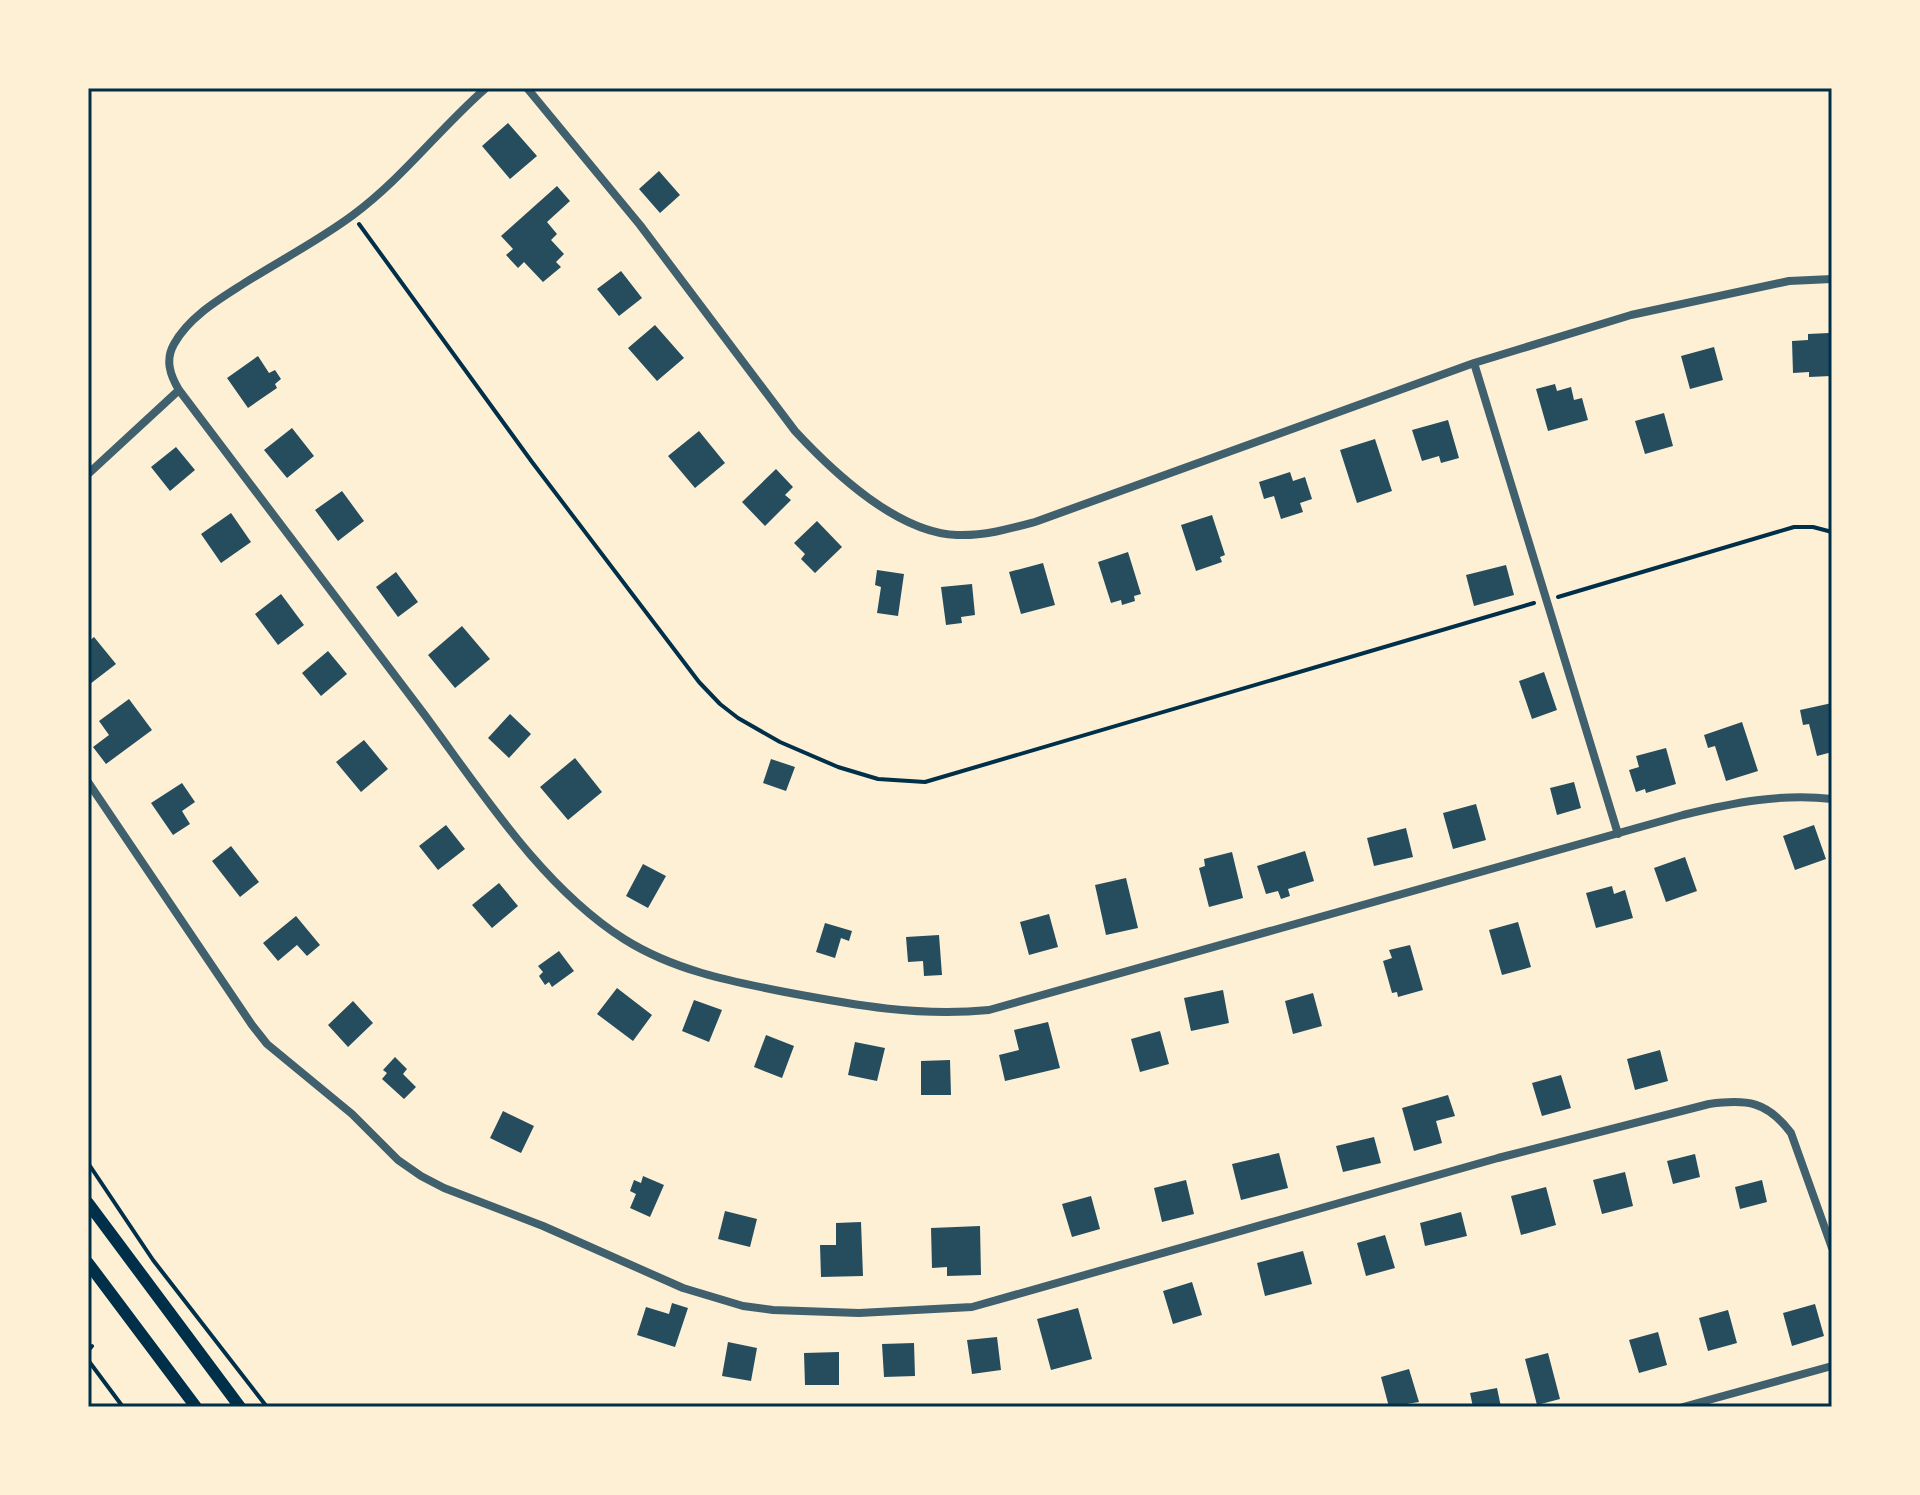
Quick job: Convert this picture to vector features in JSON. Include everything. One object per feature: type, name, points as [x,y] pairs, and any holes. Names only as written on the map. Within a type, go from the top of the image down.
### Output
[{"type":"main road","points":[[88,1203],[240,1407]]},
{"type":"main road","points":[[88,1263],[196,1407]]},
{"type":"street","points":[[486,88],[388,186],[353,215],[227,294],[193,320],[174,344],[169,365],[179,390],[506,824],[579,905],[650,954],[694,971],[888,1011],[953,1014],[989,1010],[1695,812],[1754,800],[1788,797],[1832,799]]},
{"type":"street","points":[[527,88],[640,225],[811,448],[870,499],[925,528],[954,535],[991,533],[1035,522],[1474,363],[1631,315],[1789,281],[1832,279]]},
{"type":"street","points":[[1474,363],[1618,834]]},
{"type":"street","points":[[88,474],[179,390]]},
{"type":"street","points":[[88,782],[267,1044],[352,1114],[398,1160],[444,1188],[717,1299],[773,1310],[846,1312],[972,1307],[1498,1158],[1709,1104],[1732,1101],[1749,1101],[1764,1108],[1779,1118],[1791,1133],[1832,1248]]},
{"type":"street","points":[[1683,1407],[1832,1366]]},
{"type":"path","points":[[353,215],[532,462],[699,682],[738,718],[780,742],[838,767],[878,779],[925,782],[1794,527],[1813,527],[1832,532]]},
{"type":"path","points":[[88,1163],[160,1269],[267,1407]]},
{"type":"path","points":[[88,1351],[92,1346]]},
{"type":"path","points":[[88,1360],[123,1407]]},
{"type":"building","points":[[508,123],[537,156],[510,179],[482,146]]},
{"type":"building","points":[[659,171],[680,195],[660,213],[639,189]]},
{"type":"building","points":[[557,186],[570,201],[547,222],[557,234],[551,240],[564,254],[556,262],[561,267],[543,282],[524,262],[518,268],[506,255],[513,249],[501,236]]},
{"type":"building","points":[[621,271],[642,298],[619,316],[597,289]]},
{"type":"building","points":[[655,325],[684,358],[657,381],[628,348]]},
{"type":"building","points":[[1829,333],[1831,376],[1809,377],[1809,372],[1793,373],[1792,341],[1808,340],[1808,334]]},
{"type":"building","points":[[1714,347],[1723,380],[1690,389],[1681,356]]},
{"type":"building","points":[[258,356],[269,373],[275,370],[281,379],[275,384],[277,388],[248,408],[227,378]]},
{"type":"building","points":[[1555,384],[1557,391],[1571,387],[1574,400],[1582,398],[1588,420],[1548,431],[1536,389]]},
{"type":"building","points":[[1664,413],[1673,446],[1645,454],[1635,421]]},
{"type":"building","points":[[1448,420],[1459,458],[1441,463],[1439,456],[1422,461],[1412,430]]},
{"type":"building","points":[[292,428],[314,456],[287,478],[264,450]]},
{"type":"building","points":[[699,431],[725,463],[695,488],[668,456]]},
{"type":"building","points":[[1375,439],[1392,491],[1357,503],[1340,450]]},
{"type":"building","points":[[176,447],[195,470],[170,491],[151,467]]},
{"type":"building","points":[[776,469],[793,487],[785,495],[791,500],[765,526],[742,502]]},
{"type":"building","points":[[1290,472],[1293,481],[1305,477],[1312,499],[1300,503],[1303,512],[1281,519],[1274,496],[1264,499],[1259,482]]},
{"type":"building","points":[[342,491],[364,521],[338,541],[315,510]]},
{"type":"building","points":[[231,513],[251,542],[221,563],[201,534]]},
{"type":"building","points":[[1212,515],[1225,555],[1220,557],[1222,562],[1196,571],[1181,525]]},
{"type":"building","points":[[817,521],[842,547],[815,573],[801,559],[805,554],[794,543]]},
{"type":"building","points":[[1128,552],[1141,594],[1134,596],[1135,601],[1122,605],[1121,600],[1111,603],[1098,562]]},
{"type":"building","points":[[1043,563],[1055,605],[1021,614],[1009,572]]},
{"type":"building","points":[[1506,565],[1514,595],[1474,606],[1466,575]]},
{"type":"building","points":[[877,570],[904,574],[898,616],[877,613],[881,587],[875,585]]},
{"type":"building","points":[[396,572],[418,602],[398,617],[376,587]]},
{"type":"building","points":[[972,584],[975,615],[961,617],[962,623],[946,625],[941,587]]},
{"type":"building","points":[[281,594],[304,625],[278,645],[255,614]]},
{"type":"building","points":[[462,626],[490,659],[455,688],[428,655]]},
{"type":"building","points":[[94,637],[116,664],[90,684],[88,642]]},
{"type":"building","points":[[328,651],[347,674],[321,696],[302,673]]},
{"type":"building","points":[[1544,672],[1557,710],[1532,719],[1519,681]]},
{"type":"building","points":[[129,699],[152,730],[106,764],[93,747],[109,735],[99,721]]},
{"type":"building","points":[[1832,703],[1832,752],[1817,756],[1809,724],[1803,725],[1800,710]]},
{"type":"building","points":[[510,714],[531,734],[509,758],[488,738]]},
{"type":"building","points":[[1742,722],[1758,771],[1726,781],[1715,746],[1708,748],[1704,735]]},
{"type":"building","points":[[364,740],[388,769],[361,792],[336,762]]},
{"type":"building","points":[[1666,748],[1676,784],[1646,793],[1645,789],[1636,792],[1629,770],[1639,767],[1636,756]]},
{"type":"building","points":[[575,758],[602,792],[568,820],[540,787]]},
{"type":"building","points":[[771,759],[795,767],[786,791],[763,783]]},
{"type":"building","points":[[1574,782],[1581,808],[1557,815],[1550,788]]},
{"type":"building","points":[[182,783],[195,802],[182,811],[190,824],[173,835],[151,803]]},
{"type":"building","points":[[1476,804],[1486,840],[1453,849],[1443,813]]},
{"type":"building","points":[[446,825],[465,849],[438,870],[419,846]]},
{"type":"building","points":[[1814,825],[1826,859],[1795,870],[1783,836]]},
{"type":"building","points":[[1406,828],[1413,857],[1374,866],[1367,838]]},
{"type":"building","points":[[231,846],[259,882],[240,897],[212,861]]},
{"type":"building","points":[[1305,851],[1314,881],[1288,889],[1290,896],[1281,899],[1278,891],[1266,894],[1257,866]]},
{"type":"building","points":[[1232,852],[1243,898],[1209,907],[1199,868],[1205,866],[1204,859]]},
{"type":"building","points":[[1685,857],[1697,891],[1666,902],[1654,868]]},
{"type":"building","points":[[643,864],[666,876],[648,908],[626,896]]},
{"type":"building","points":[[1126,878],[1138,928],[1106,935],[1095,885]]},
{"type":"building","points":[[499,883],[518,906],[492,928],[472,905]]},
{"type":"building","points":[[1612,886],[1614,894],[1625,890],[1633,918],[1596,928],[1586,893]]},
{"type":"building","points":[[1049,914],[1058,947],[1029,955],[1020,922]]},
{"type":"building","points":[[296,916],[320,945],[307,956],[297,945],[278,961],[263,943]]},
{"type":"building","points":[[1518,922],[1531,967],[1502,975],[1489,930]]},
{"type":"building","points":[[825,923],[852,931],[849,941],[841,938],[835,958],[816,952]]},
{"type":"building","points":[[939,935],[942,975],[924,976],[923,961],[908,962],[906,937]]},
{"type":"building","points":[[1410,945],[1423,990],[1398,997],[1397,992],[1392,993],[1383,961],[1392,958],[1389,950]]},
{"type":"building","points":[[559,951],[574,971],[552,987],[549,982],[545,985],[539,976],[543,972],[538,966]]},
{"type":"building","points":[[617,988],[652,1015],[633,1041],[597,1014]]},
{"type":"building","points":[[1223,990],[1229,1023],[1191,1031],[1184,998]]},
{"type":"building","points":[[1313,993],[1322,1026],[1293,1034],[1285,1001]]},
{"type":"building","points":[[694,1000],[722,1010],[709,1042],[682,1031]]},
{"type":"building","points":[[353,1001],[373,1023],[348,1047],[328,1025]]},
{"type":"building","points":[[1048,1022],[1060,1068],[1005,1081],[999,1055],[1019,1050],[1014,1030]]},
{"type":"building","points":[[1160,1031],[1169,1064],[1140,1072],[1131,1039]]},
{"type":"building","points":[[766,1035],[794,1046],[782,1078],[754,1067]]},
{"type":"building","points":[[855,1042],[885,1048],[877,1081],[848,1075]]},
{"type":"building","points":[[1660,1050],[1668,1081],[1635,1090],[1627,1059]]},
{"type":"building","points":[[395,1057],[407,1069],[403,1074],[416,1087],[404,1099],[382,1079],[387,1073],[383,1070]]},
{"type":"building","points":[[950,1060],[951,1095],[921,1095],[921,1061]]},
{"type":"building","points":[[1561,1075],[1571,1108],[1542,1116],[1532,1083]]},
{"type":"building","points":[[1448,1095],[1455,1116],[1436,1121],[1442,1143],[1414,1151],[1402,1108]]},
{"type":"building","points":[[503,1111],[534,1126],[521,1153],[490,1138]]},
{"type":"building","points":[[1374,1137],[1381,1163],[1343,1172],[1336,1146]]},
{"type":"building","points":[[1279,1153],[1288,1188],[1241,1200],[1232,1164]]},
{"type":"building","points":[[1695,1154],[1700,1177],[1673,1184],[1667,1161]]},
{"type":"building","points":[[1625,1172],[1633,1206],[1602,1214],[1593,1180]]},
{"type":"building","points":[[643,1176],[664,1185],[650,1217],[630,1208],[636,1194],[630,1191],[634,1180],[641,1183]]},
{"type":"building","points":[[1186,1180],[1194,1214],[1162,1222],[1154,1188]]},
{"type":"building","points":[[1762,1180],[1767,1202],[1740,1209],[1735,1187]]},
{"type":"building","points":[[1546,1187],[1556,1225],[1521,1235],[1511,1196]]},
{"type":"building","points":[[1091,1196],[1100,1229],[1072,1237],[1062,1204]]},
{"type":"building","points":[[725,1211],[757,1219],[750,1247],[718,1239]]},
{"type":"building","points":[[1461,1212],[1467,1236],[1425,1246],[1420,1223]]},
{"type":"building","points":[[861,1222],[863,1276],[821,1277],[820,1245],[836,1245],[836,1223]]},
{"type":"building","points":[[980,1226],[981,1275],[947,1276],[947,1267],[932,1268],[931,1228]]},
{"type":"building","points":[[1385,1235],[1395,1268],[1366,1276],[1357,1243]]},
{"type":"building","points":[[1303,1251],[1312,1284],[1265,1296],[1257,1263]]},
{"type":"building","points":[[1192,1282],[1202,1315],[1173,1324],[1163,1291]]},
{"type":"building","points":[[672,1303],[688,1308],[675,1347],[637,1335],[646,1307],[669,1314]]},
{"type":"building","points":[[1815,1304],[1824,1336],[1792,1346],[1783,1313]]},
{"type":"building","points":[[1078,1308],[1092,1359],[1051,1370],[1037,1319]]},
{"type":"building","points":[[1728,1310],[1737,1343],[1708,1351],[1699,1318]]},
{"type":"building","points":[[1658,1332],[1667,1365],[1639,1373],[1629,1340]]},
{"type":"building","points":[[997,1337],[1001,1370],[972,1374],[967,1340]]},
{"type":"building","points":[[728,1342],[757,1348],[751,1381],[722,1376]]},
{"type":"building","points":[[914,1343],[915,1376],[884,1377],[882,1344]]},
{"type":"building","points":[[839,1352],[839,1385],[805,1385],[804,1353]]},
{"type":"building","points":[[1548,1353],[1560,1399],[1537,1405],[1525,1359]]},
{"type":"building","points":[[1409,1369],[1419,1402],[1389,1407],[1381,1377]]},
{"type":"building","points":[[1497,1388],[1501,1407],[1473,1407],[1470,1393]]}]
